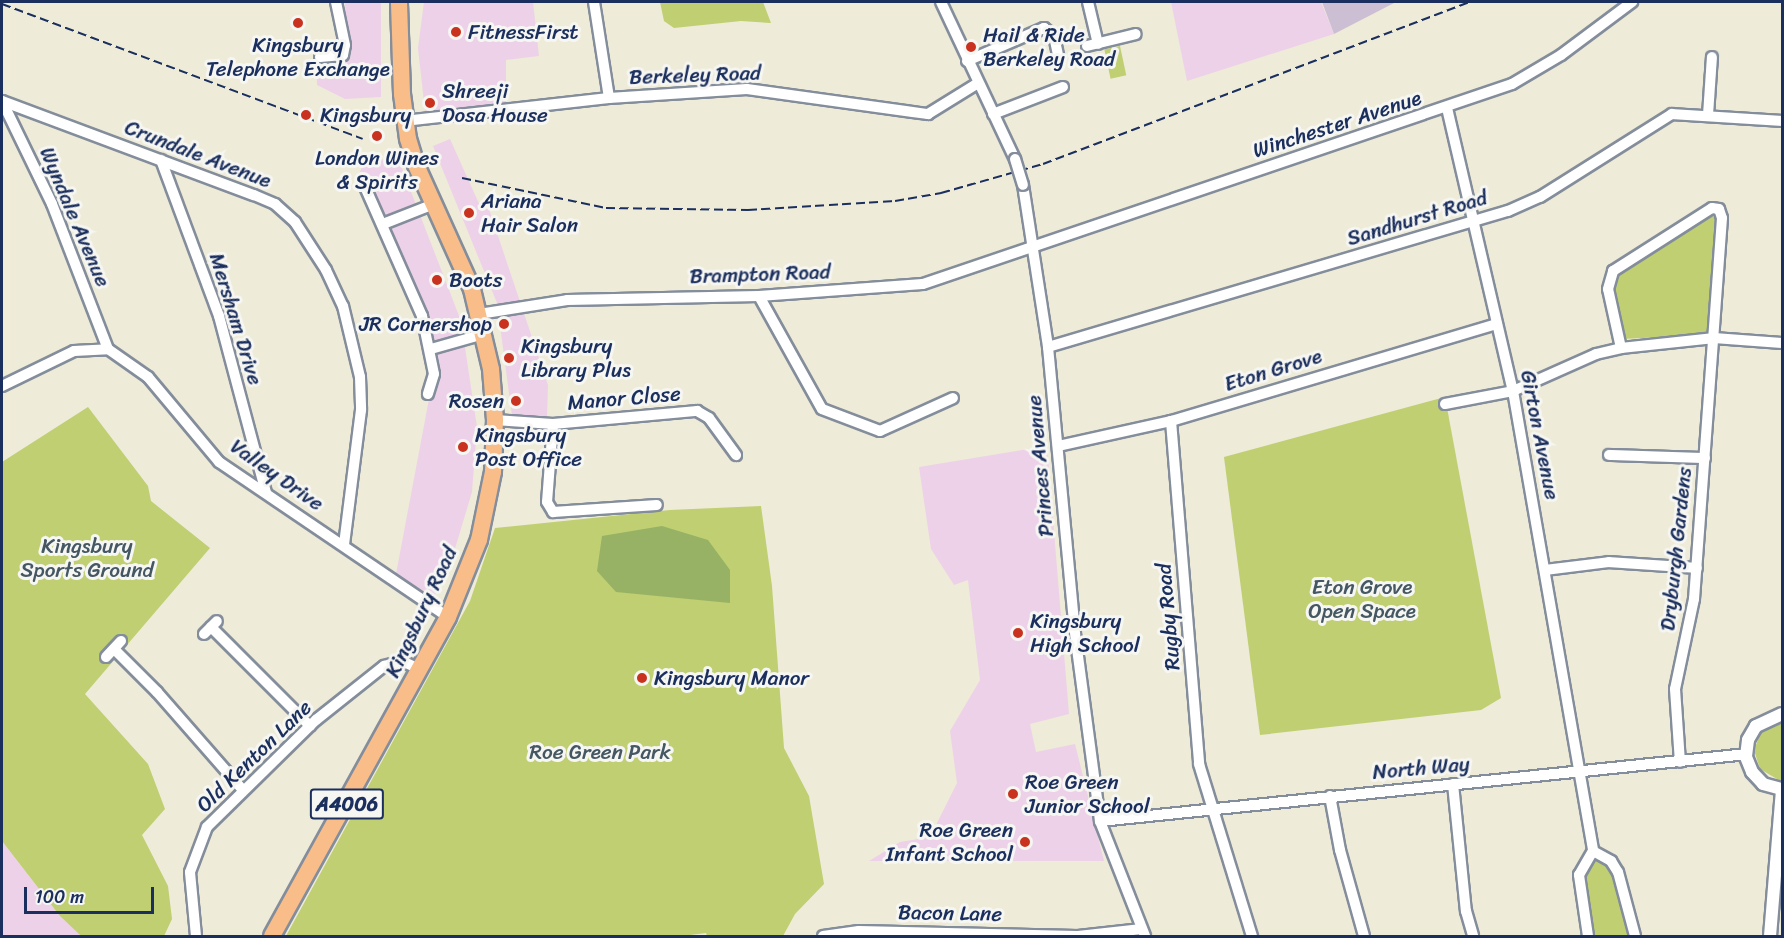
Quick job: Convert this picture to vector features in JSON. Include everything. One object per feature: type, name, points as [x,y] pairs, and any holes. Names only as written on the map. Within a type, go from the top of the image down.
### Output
[{"type":"main road","name":"Kingsbury Road","points":[[272,936],[421,670],[448,616],[469,570],[483,521],[493,472],[495,420],[484,334],[479,314],[460,258],[416,165],[404,121],[400,2]]},
{"type":"street","points":[[320,57],[343,55],[345,45],[336,2]]},
{"type":"street","points":[[594,2],[609,98]]},
{"type":"street","name":"Princes Avenue","points":[[941,2],[1015,159],[1023,185],[1035,243],[1048,347],[1076,641],[1100,821],[1143,933]]},
{"type":"street","points":[[1088,2],[1092,45],[1136,34]]},
{"type":"street","name":"Winchester Avenue","points":[[1035,243],[1447,108],[1512,84],[1561,55],[1632,2]]},
{"type":"street","points":[[968,61],[1044,28],[1054,36],[1059,59]]},
{"type":"street","points":[[1708,115],[1712,57]]},
{"type":"street","name":"Berkeley Road","points":[[404,121],[609,98],[751,89],[928,114],[978,83]]},
{"type":"street","points":[[993,114],[1063,87]]},
{"type":"street","name":"Crundale Avenue","points":[[2,101],[275,204],[295,222],[327,270],[343,306],[360,377],[358,442],[344,544]]},
{"type":"street","name":"Wyndale Avenue","points":[[2,101],[52,204],[108,349]]},
{"type":"street","name":"Girton Avenue","points":[[1447,108],[1513,391],[1593,851]]},
{"type":"street","name":"Sandhurst Road","points":[[1048,347],[1475,221],[1540,197],[1672,114],[1782,121]]},
{"type":"street","name":"Mersham Drive","points":[[161,160],[219,316],[266,493]]},
{"type":"street","points":[[362,180],[422,316],[431,348],[434,374],[428,394]]},
{"type":"street","points":[[383,224],[434,204]]},
{"type":"street","name":"Dryburgh Gardens","points":[[1621,348],[1608,289],[1613,271],[1712,208],[1719,209],[1722,218],[1697,568],[1689,631],[1675,689],[1680,762]]},
{"type":"street","name":"Brampton Road","points":[[479,314],[529,303],[567,300],[759,296],[923,284],[1035,243]]},
{"type":"street","points":[[759,296],[822,409],[880,431],[953,398]]},
{"type":"street","name":"Eton Grove","points":[[1058,446],[1171,421],[1497,324]]},
{"type":"street","points":[[431,348],[484,334]]},
{"type":"street","points":[[1445,404],[1513,391],[1596,354],[1621,348],[1714,338],[1782,343]]},
{"type":"street","points":[[2,384],[74,351],[108,349]]},
{"type":"street","name":"Valley Drive","points":[[108,349],[148,377],[219,462],[448,616]]},
{"type":"street","name":"Manor Close","points":[[495,420],[553,424],[698,411],[709,418],[736,455]]},
{"type":"street","name":"Rugby Road","points":[[1171,421],[1199,764],[1252,936]]},
{"type":"street","points":[[553,424],[548,502],[553,512],[657,505]]},
{"type":"street","points":[[1609,455],[1705,458]]},
{"type":"street","points":[[1545,570],[1609,562],[1697,568]]},
{"type":"street","points":[[210,627],[310,726]]},
{"type":"street","points":[[114,649],[157,692],[242,789]]},
{"type":"street","name":"Old Kenton Lane","points":[[196,936],[190,872],[193,856],[207,827],[242,789],[310,726],[393,661],[402,661],[421,670]]},
{"type":"street","points":[[1770,936],[1782,789],[1763,784],[1752,772],[1747,754],[1748,740],[1756,726],[1767,718],[1782,714]]},
{"type":"street","name":"North Way","points":[[1100,821],[1747,754]]},
{"type":"street","points":[[1453,784],[1466,910],[1473,936]]},
{"type":"street","points":[[1330,796],[1340,849],[1364,936]]},
{"type":"street","points":[[1588,936],[1579,875],[1593,851],[1611,861],[1618,872],[1635,936]]},
{"type":"street","name":"Bacon Lane","points":[[823,936],[859,931],[1078,936],[1143,933]]},
{"type":"shaded area","points":[[345,2],[381,2],[381,97],[345,99],[317,85],[316,52],[342,52],[347,45]]},
{"type":"shaded area","points":[[424,2],[533,2],[539,56],[506,60],[506,104],[425,111],[418,48]]},
{"type":"shaded area","points":[[1171,2],[1321,2],[1334,34],[1187,81]]},
{"type":"shaded area","points":[[1322,2],[1396,2],[1334,34]]},
{"type":"shaded area","points":[[450,139],[481,208],[489,209],[548,385],[547,417],[512,416],[497,303],[433,146]]},
{"type":"shaded area","points":[[398,158],[461,321],[477,427],[472,492],[454,552],[434,597],[396,574],[432,383],[410,280],[357,178],[365,161]]},
{"type":"shaded area","points":[[1047,446],[1069,714],[1030,724],[1036,752],[1075,744],[1104,861],[869,861],[900,842],[930,837],[957,783],[950,731],[980,680],[968,580],[954,585],[931,549],[919,467]]},
{"type":"shaded area","points":[[2,841],[60,916],[81,936],[2,936]]},
{"type":"green space","points":[[660,2],[763,2],[771,23],[741,21],[674,28],[664,21]]},
{"type":"green space","points":[[1120,46],[1126,75],[1111,79],[1104,49]]},
{"type":"green space","points":[[1708,215],[1718,218],[1711,328],[1703,335],[1622,339],[1611,289],[1615,275]]},
{"type":"green space","name":"Eton Grove Open Space","points":[[1445,397],[1501,698],[1481,710],[1260,735],[1224,457]]},
{"type":"green space","name":"Kingsbury Sports Ground","points":[[88,407],[148,486],[151,501],[210,548],[85,694],[148,764],[165,809],[142,835],[168,886],[172,919],[164,936],[81,936],[60,916],[2,841],[2,462]]},
{"type":"green space","name":"Roe Green Park","points":[[761,506],[772,586],[784,748],[809,796],[824,884],[795,914],[783,936],[707,936],[706,933],[682,936],[286,936],[470,601],[495,528],[670,510]]},
{"type":"green space","points":[[662,526],[708,540],[730,570],[730,603],[616,592],[597,571],[602,536]]},
{"type":"green space","points":[[1782,720],[1782,782],[1760,769],[1754,750],[1762,730]]},
{"type":"green space","points":[[1599,860],[1616,874],[1631,936],[1592,936],[1583,878],[1593,862]]},
{"type":"railway","points":[[462,178],[606,208],[748,210],[895,201],[941,193],[1043,164],[1470,2]]},
{"type":"railway","points":[[2,4],[363,139]]},
{"type":"place","name":"Kingsbury Telephone Exchange","points":[[298,23]]},
{"type":"place","name":"FitnessFirst","points":[[456,32]]},
{"type":"place","name":"Hail & Ride Berkeley Road","points":[[971,47]]},
{"type":"place","name":"Shreeji Dosa House","points":[[430,103]]},
{"type":"place","name":"Kingsbury","points":[[306,115]]},
{"type":"place","name":"London Wines & Spirits","points":[[377,136]]},
{"type":"place","name":"Ariana Hair Salon","points":[[469,213]]},
{"type":"place","name":"Boots","points":[[437,280]]},
{"type":"place","name":"JR Cornershop","points":[[504,324]]},
{"type":"place","name":"Kingsbury Library Plus","points":[[509,358]]},
{"type":"place","name":"Rosen","points":[[516,401]]},
{"type":"place","name":"Kingsbury Post Office","points":[[463,447]]},
{"type":"place","name":"Kingsbury High School","points":[[1018,633]]},
{"type":"place","name":"Kingsbury Manor","points":[[642,678]]},
{"type":"place","name":"Roe Green Junior School","points":[[1013,794]]},
{"type":"place","name":"Roe Green Infant School","points":[[1025,842]]}]
